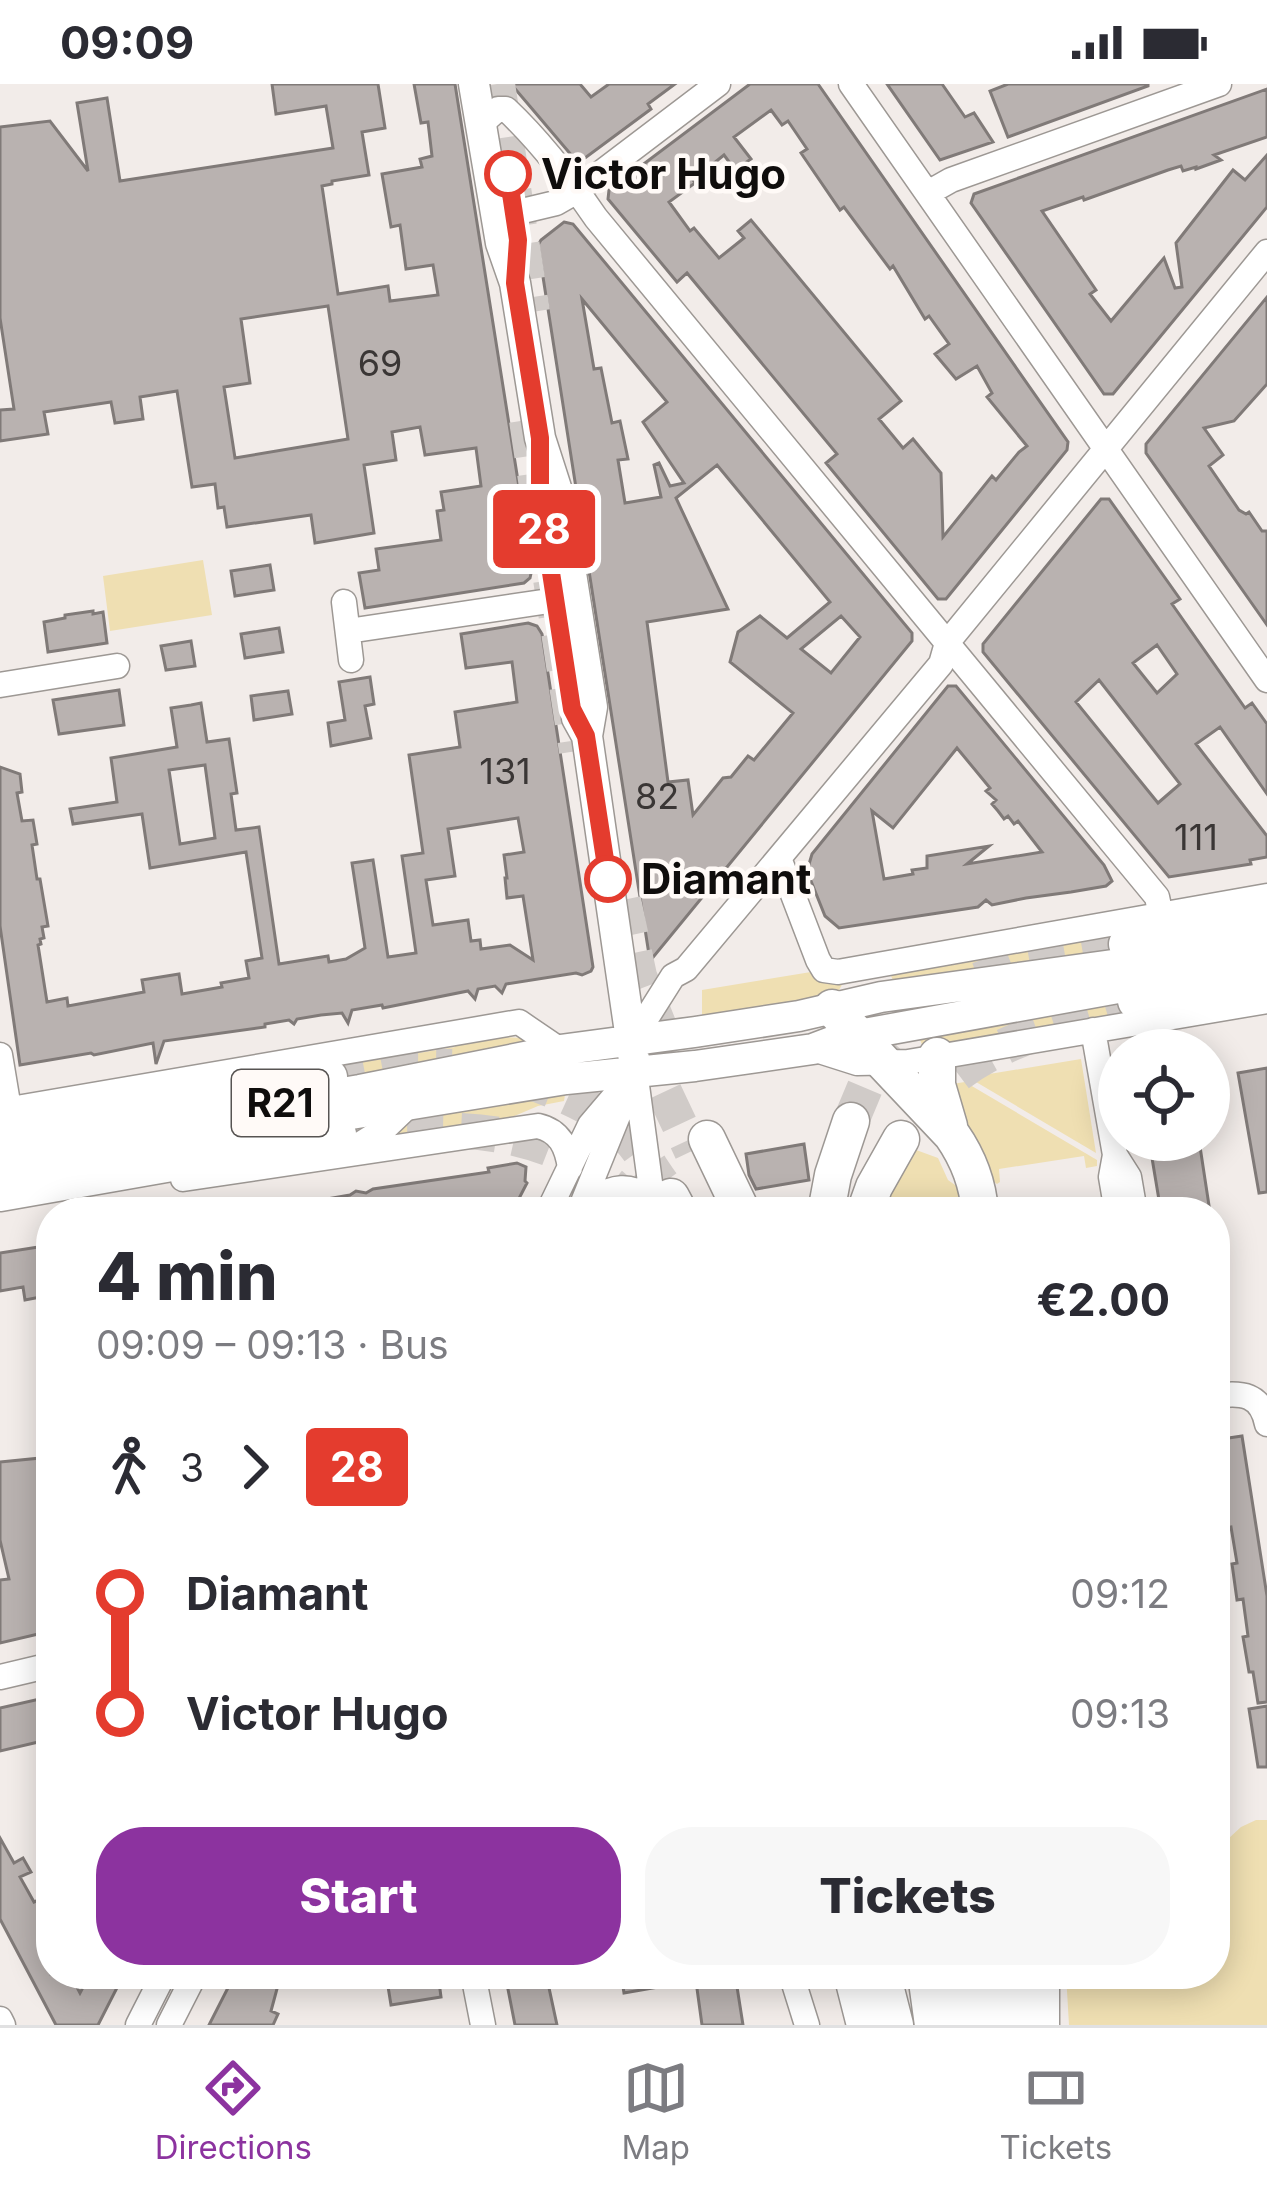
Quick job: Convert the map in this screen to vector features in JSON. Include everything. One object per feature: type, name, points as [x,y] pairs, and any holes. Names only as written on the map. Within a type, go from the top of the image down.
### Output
[{"type":"highway","points":[[1127,944],[1267,917]]},
{"type":"highway","points":[[1136,1001],[1267,980]]},
{"type":"highway","points":[[832,1008],[952,1135],[979,1197]]},
{"type":"highway","points":[[937,1056],[938,1085],[952,1135]]},
{"type":"highway","points":[[3,1117],[328,1078]]},
{"type":"highway","points":[[829,1197],[851,1121]]},
{"type":"highway","points":[[870,1197],[901,1139]]},
{"type":"highway","points":[[0,1193],[341,1144]]},
{"type":"highway","points":[[713,1197],[700,1145],[733,1197]]},
{"type":"highway","points":[[856,1989],[865,2025]]},
{"type":"highway","points":[[886,1989],[895,2025]]},
{"type":"highway","points":[[928,1989],[933,2025]]},
{"type":"highway","points":[[949,1989],[962,2025]]},
{"type":"highway","points":[[986,1989],[996,2025]]},
{"type":"highway","points":[[1015,1989],[1025,2025]]},
{"type":"highway","points":[[1041,1989],[1041,2025]]},
{"type":"main road","points":[[474,84],[491,106],[504,209],[500,243],[515,283],[540,438],[540,501],[572,709],[586,736],[635,1072]]},
{"type":"main road","points":[[540,438],[560,497],[592,707],[586,736]]},
{"type":"main road","points":[[556,599],[580,632]]},
{"type":"main road","name":"R21","points":[[0,1150],[361,1090],[560,1050],[1267,939]]},
{"type":"main road","name":"R21","points":[[0,1171],[566,1079],[813,1049],[857,1036],[1267,961]]},
{"type":"street","points":[[504,209],[556,203],[718,84]]},
{"type":"street","points":[[851,84],[1267,680]]},
{"type":"street","points":[[928,193],[951,180],[1220,84]]},
{"type":"street","points":[[491,106],[519,121],[577,190],[1157,897],[1161,916]]},
{"type":"street","points":[[632,1041],[674,976],[686,969],[941,664],[947,643],[1267,252]]},
{"type":"street","points":[[348,631],[556,599]]},
{"type":"street","points":[[344,602],[351,660]]},
{"type":"street","points":[[0,685],[117,666]]},
{"type":"street","points":[[779,858],[818,960],[824,970],[838,973],[1267,896]]},
{"type":"street","points":[[813,1049],[857,1063],[887,1065],[1267,1001]]},
{"type":"street","points":[[0,1055],[3,1117],[519,1022],[560,1050]]},
{"type":"street","points":[[1093,1030],[1098,1058]]},
{"type":"street","points":[[556,1197],[590,1125],[635,1072]]},
{"type":"street","points":[[635,1072],[662,1197]]},
{"type":"street","points":[[586,1197],[635,1072]]},
{"type":"street","points":[[341,1144],[383,1130],[409,1106]]},
{"type":"street","points":[[59,1197],[341,1144],[538,1126],[557,1135],[568,1153],[570,1168]]},
{"type":"street","points":[[1114,1161],[1114,1197]]},
{"type":"street","points":[[1119,1161],[1129,1177],[1132,1197]]},
{"type":"street","points":[[598,1197],[615,1187],[650,1197]]},
{"type":"street","points":[[0,1208],[36,1201]]},
{"type":"street","points":[[1230,1394],[1240,1393],[1264,1406]]},
{"type":"street","points":[[0,1677],[36,1669]]},
{"type":"street","points":[[138,2025],[156,1989]]},
{"type":"street","points":[[169,2025],[187,1989]]},
{"type":"street","points":[[476,1989],[483,2025]]},
{"type":"street","points":[[796,1989],[807,2025]]},
{"type":"shaded area","points":[[203,560],[212,615],[110,631],[103,576]]},
{"type":"shaded area","points":[[1098,932],[1100,940],[1126,935],[1128,951],[895,985],[888,969]]},
{"type":"shaded area","points":[[817,971],[845,979],[838,992],[702,1017],[702,990]]},
{"type":"shaded area","points":[[1135,994],[1139,1016],[925,1052],[918,1035]]},
{"type":"shaded area","points":[[522,1038],[524,1042],[329,1084],[327,1068],[455,1047],[454,1039]]},
{"type":"shaded area","points":[[1081,1059],[1096,1153],[971,1079],[971,1077]]},
{"type":"shaded area","points":[[965,1082],[1097,1160],[1097,1166],[1086,1168],[1084,1156],[999,1169],[997,1184],[985,1175],[945,1085]]},
{"type":"shaded area","points":[[565,1095],[564,1101],[503,1121],[380,1138],[409,1117]]},
{"type":"shaded area","points":[[908,1147],[938,1158],[948,1180],[972,1197],[890,1197]]},
{"type":"shaded area","points":[[1267,1820],[1267,2025],[1069,2025],[1067,1989],[1230,1989],[1230,1837],[1241,1827]]},
{"type":"building","points":[[272,84],[378,84],[385,128],[362,132],[369,175],[322,186],[338,294],[388,286],[390,301],[438,295],[433,265],[406,269],[400,225],[391,227],[382,174],[422,167],[420,159],[432,156],[428,122],[421,123],[414,84],[455,84],[532,569],[524,583],[365,608],[359,573],[379,570],[376,549],[441,540],[437,511],[444,510],[441,492],[481,486],[476,448],[425,455],[420,427],[392,432],[396,460],[364,465],[374,533],[315,543],[311,515],[227,527],[215,484],[192,487],[177,391],[140,397],[143,419],[115,423],[111,402],[44,412],[48,434],[0,441],[0,410],[14,409],[0,318],[0,127],[50,121],[88,171],[77,103],[107,98],[120,181],[333,148],[326,106],[276,114]],"holes":[[[328,306],[348,439],[235,458],[224,387],[250,383],[241,319]]]},
{"type":"building","points":[[511,84],[580,84],[591,97],[609,84],[675,84],[648,104],[651,109],[585,158],[573,157]]},
{"type":"building","points":[[750,84],[818,84],[1068,442],[1067,450],[946,599],[938,599],[826,463],[837,454],[687,273],[677,282],[608,199],[609,190]],"holes":[[[771,110],[782,125],[788,121],[807,149],[801,153],[840,210],[844,207],[890,269],[893,266],[925,319],[929,316],[949,344],[935,354],[956,379],[977,366],[992,393],[987,397],[1027,446],[996,480],[992,476],[943,537],[941,473],[913,439],[903,448],[879,419],[901,401],[751,220],[738,231],[744,238],[719,258],[694,228],[690,231],[669,202],[724,155],[735,170],[751,159],[734,137]]]},
{"type":"building","points":[[887,84],[942,84],[965,117],[974,113],[993,142],[940,160]]},
{"type":"building","points":[[1008,84],[1148,86],[1008,137],[990,91]]},
{"type":"building","points":[[1267,89],[1267,137],[1214,155],[1221,160],[1196,169],[1183,171],[1181,166],[1042,211],[1096,290],[1090,294],[1111,321],[1164,258],[1175,288],[1182,287],[1176,243],[1233,170],[1245,180],[1267,155],[1267,207],[1113,394],[1104,394],[971,203],[974,194]]},
{"type":"building","points":[[564,222],[573,224],[912,633],[912,641],[650,961],[538,245]],"holes":[[[582,299],[667,402],[643,422],[684,483],[670,486],[659,463],[654,465],[661,497],[625,503],[618,460],[628,459],[620,421],[612,423],[601,368],[594,369]],[[717,465],[830,602],[787,638],[760,616],[738,632],[730,662],[793,713],[754,760],[748,756],[731,777],[723,778],[693,815],[688,780],[668,782],[647,622],[728,609],[676,498]],[[841,616],[860,637],[831,673],[801,649]]]},
{"type":"building","points":[[1267,297],[1267,384],[1234,421],[1204,428],[1223,455],[1209,466],[1239,510],[1249,512],[1262,531],[1267,531],[1267,625],[1146,453],[1146,444]]},
{"type":"building","points":[[1101,499],[1109,499],[1180,599],[1172,604],[1245,708],[1252,703],[1267,724],[1267,794],[1220,727],[1196,744],[1267,836],[1267,857],[1250,860],[1251,864],[1169,877],[983,652],[983,644]],"holes":[[[1157,645],[1177,674],[1157,693],[1133,663]],[[1099,680],[1180,784],[1158,803],[1076,702]]]},
{"type":"building","points":[[270,565],[274,590],[235,596],[231,571]]},
{"type":"building","points":[[103,612],[107,643],[48,652],[44,622]]},
{"type":"building","points":[[528,623],[542,634],[591,971],[506,984],[502,993],[495,986],[478,989],[475,999],[468,991],[352,1010],[348,1023],[342,1013],[321,1015],[297,1019],[294,1024],[289,1020],[164,1041],[156,1064],[153,1043],[20,1065],[0,926],[0,767],[20,774],[22,792],[17,793],[22,821],[33,820],[37,844],[32,845],[48,926],[42,927],[44,938],[38,945],[47,1002],[67,998],[68,1006],[144,992],[142,980],[179,974],[182,994],[222,987],[221,983],[249,978],[246,961],[262,958],[246,852],[150,868],[142,814],[73,824],[70,809],[117,802],[111,758],[177,747],[171,708],[201,703],[207,742],[229,739],[237,793],[231,794],[236,830],[259,827],[279,964],[328,956],[329,962],[346,959],[365,948],[352,863],[373,860],[388,957],[416,953],[402,856],[423,853],[409,755],[460,747],[455,712],[517,702],[512,662],[466,668],[461,634]],"holes":[[[205,765],[215,838],[180,844],[169,770]],[[518,818],[524,852],[504,855],[507,898],[523,896],[533,960],[510,945],[481,949],[480,940],[471,941],[468,920],[433,925],[426,880],[455,876],[448,829]]]},
{"type":"building","points":[[279,628],[283,652],[245,658],[241,634]]},
{"type":"building","points":[[191,641],[195,666],[166,670],[161,646]]},
{"type":"building","points":[[370,677],[374,704],[365,706],[371,738],[331,746],[328,723],[345,720],[339,682]]},
{"type":"building","points":[[948,686],[956,686],[1104,865],[1112,881],[1106,886],[992,905],[986,900],[978,907],[839,928],[825,916],[807,871],[812,854]],"holes":[[[957,748],[990,788],[986,791],[1004,819],[1018,821],[1042,852],[967,864],[989,846],[927,856],[927,868],[884,879],[872,811],[893,828]]]},
{"type":"building","points":[[119,690],[124,725],[59,734],[53,700]]},
{"type":"building","points":[[288,691],[292,714],[254,720],[251,696]]},
{"type":"building","points":[[1267,1068],[1267,1192],[1259,1193],[1238,1073]]},
{"type":"building","points":[[804,1144],[809,1180],[756,1189],[746,1154]]},
{"type":"building","points":[[1152,1161],[1202,1161],[1208,1197],[1158,1197]]},
{"type":"building","points":[[517,1163],[526,1167],[527,1183],[520,1197],[338,1197],[489,1172],[488,1168]]},
{"type":"building","points":[[36,1247],[36,1298],[25,1300],[23,1287],[0,1291],[0,1253]]},
{"type":"building","points":[[1242,1436],[1267,1596],[1267,1702],[1258,1703],[1243,1637],[1248,1636],[1243,1599],[1237,1600],[1230,1527],[1230,1438]]},
{"type":"building","points":[[36,1458],[36,1635],[0,1643],[0,1580],[9,1579],[0,1540],[0,1462]]},
{"type":"building","points":[[36,1700],[36,1743],[0,1751],[0,1708]]},
{"type":"building","points":[[1267,1706],[1267,1767],[1258,1767],[1249,1709]]},
{"type":"building","points":[[0,1838],[14,1863],[23,1858],[31,1872],[20,1877],[36,1901],[36,1987],[0,1919]]},
{"type":"building","points":[[37,1989],[78,1989],[80,1993],[82,1989],[116,1989],[98,2025],[56,2025]]},
{"type":"building","points":[[227,1989],[277,1989],[271,2011],[278,2014],[273,2025],[209,2025]]},
{"type":"building","points":[[388,1989],[440,1989],[441,1997],[391,2005]]},
{"type":"building","points":[[508,1989],[549,1989],[557,2025],[515,2025]]},
{"type":"building","points":[[697,1989],[737,1989],[743,2025],[702,2025]]},
{"type":"tunnel","points":[[497,84],[532,312]]},
{"type":"tunnel","points":[[527,420],[577,751]]},
{"type":"tunnel","points":[[623,900],[639,976],[665,1042]]},
{"type":"tunnel","points":[[979,980],[1024,962],[1127,944]]},
{"type":"tunnel","points":[[919,1111],[942,1087],[992,1052],[1136,1001]]},
{"type":"tunnel","points":[[851,1121],[874,1066],[901,1037]]},
{"type":"tunnel","points":[[641,1043],[692,1151]]},
{"type":"tunnel","points":[[329,1077],[387,1066],[452,1067]]},
{"type":"tunnel","points":[[518,1077],[576,1101],[617,1126],[662,1184]]},
{"type":"tunnel","points":[[353,1133],[434,1130],[508,1136],[575,1161],[623,1197]]},
{"type":"bus line","name":"28","points":[[508,174],[518,240],[515,283],[540,438],[540,501],[572,709],[586,736],[608,879]]},
{"type":"place","name":"Victor Hugo","points":[[508,174]]},
{"type":"place","name":"Diamant","points":[[608,879]]}]
